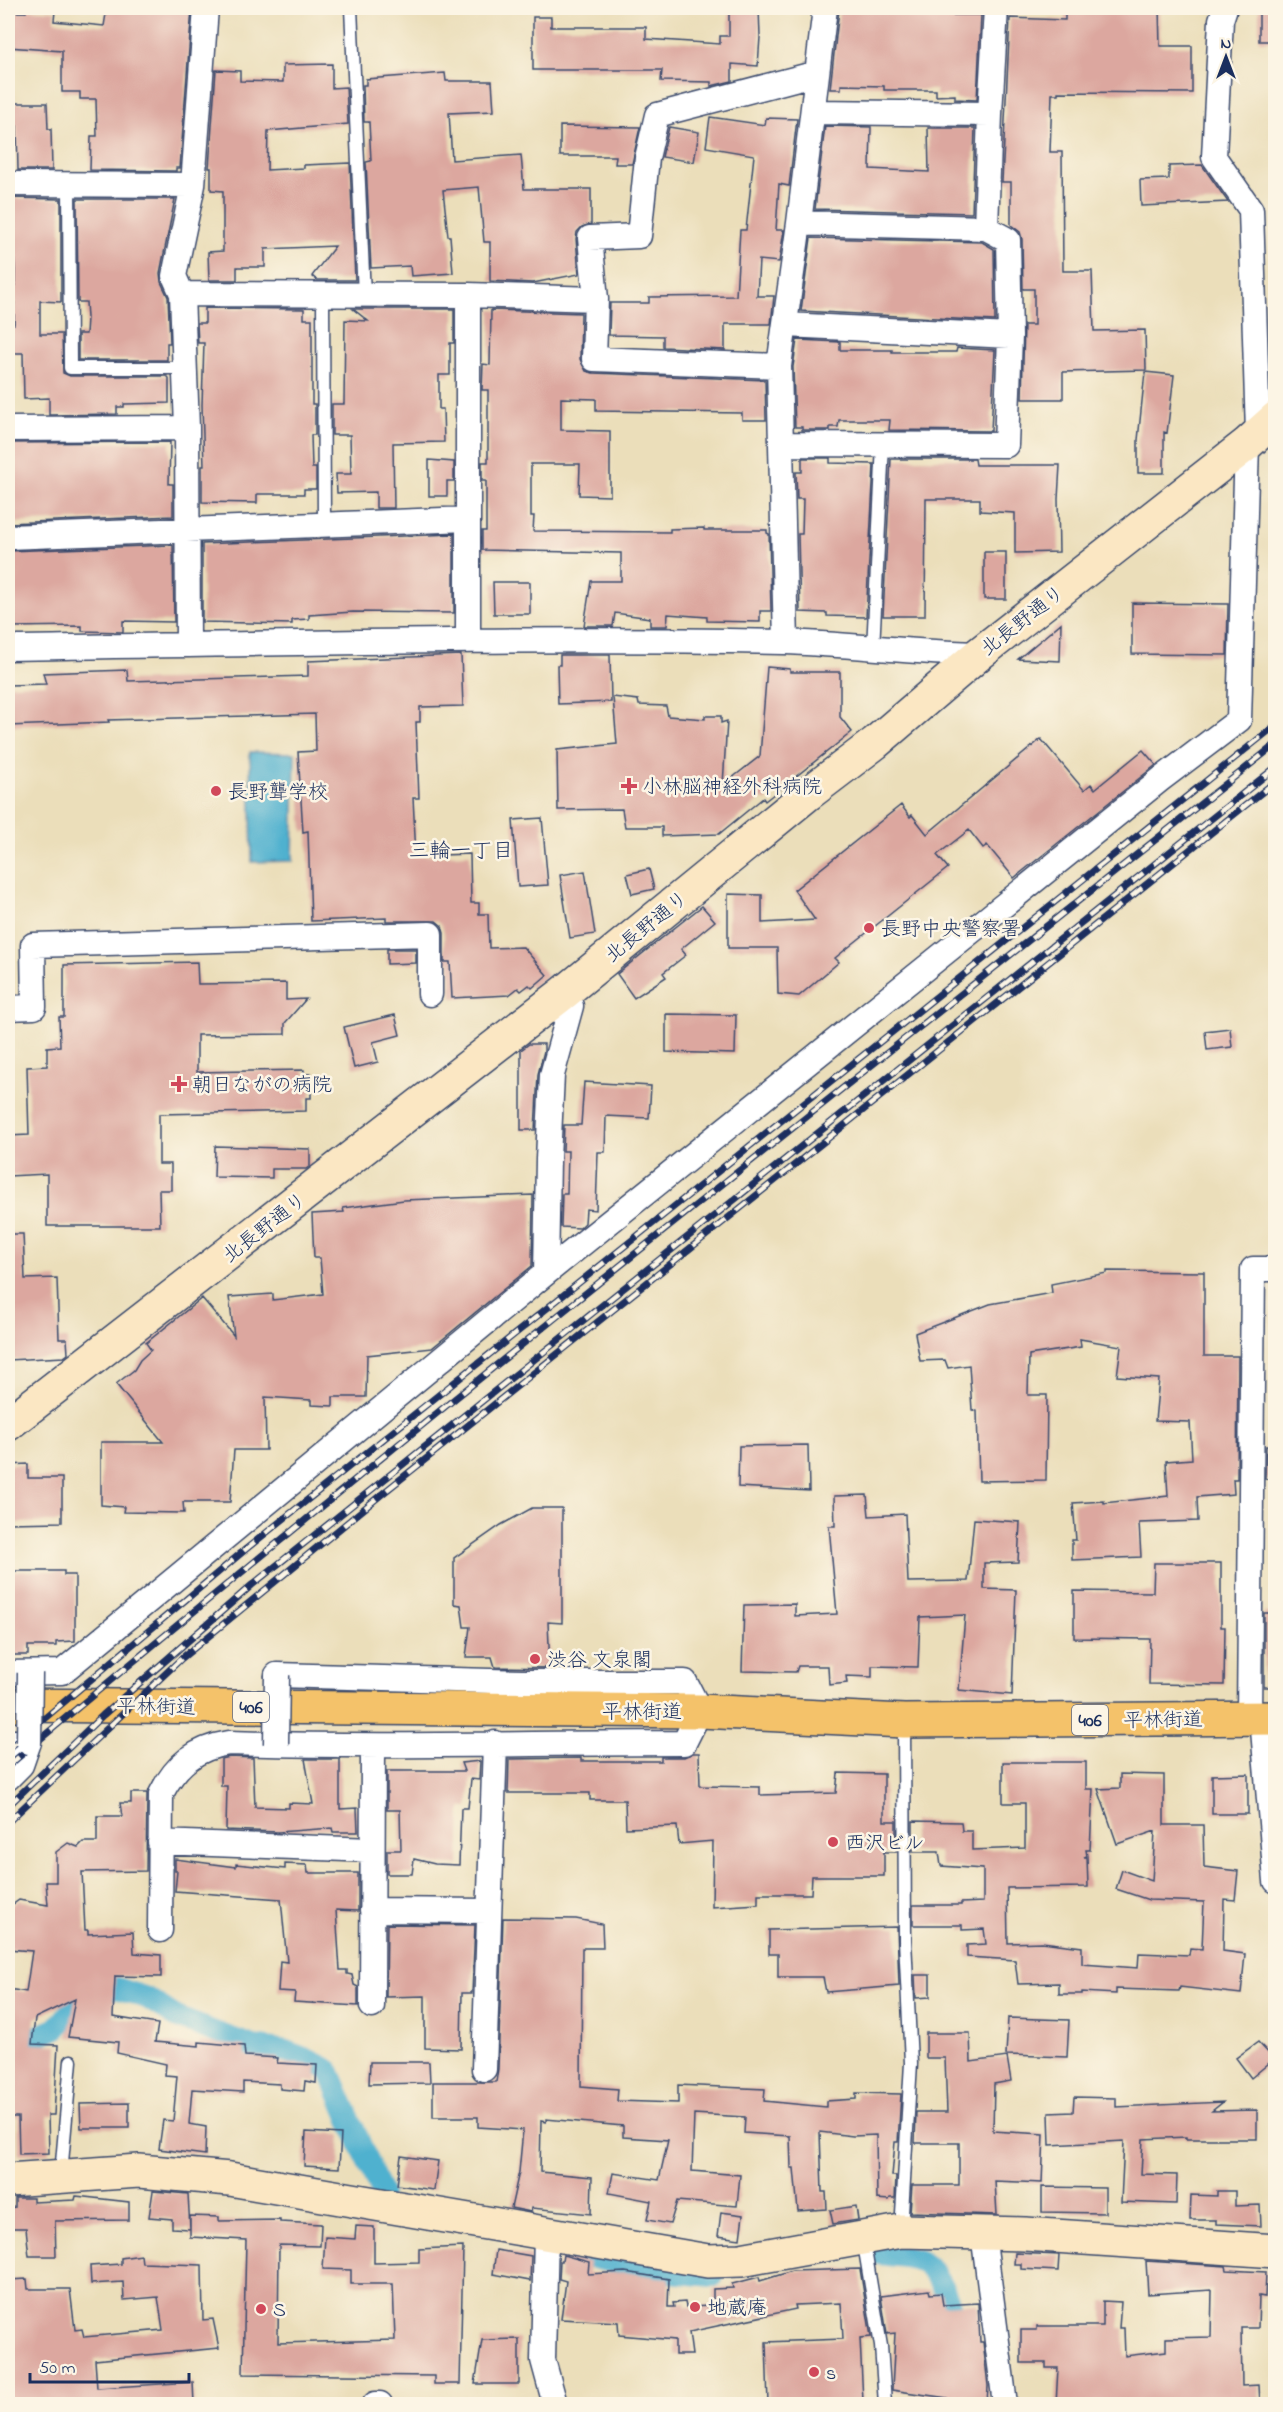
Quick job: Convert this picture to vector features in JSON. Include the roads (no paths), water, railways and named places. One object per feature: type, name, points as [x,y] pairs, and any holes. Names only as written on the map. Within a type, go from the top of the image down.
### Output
[{"type":"highway","name":"平林街道","points":[[8,1705],[700,1711],[904,1721],[1262,1718]]},
{"type":"street","points":[[188,645],[187,428],[182,294],[174,276],[193,185],[206,8]]},
{"type":"street","points":[[786,642],[779,366],[800,223],[825,8]]},
{"type":"street","points":[[986,228],[996,8]]},
{"type":"street","points":[[8,1778],[21,1765],[18,1742],[19,1673],[62,1672],[546,1273],[1151,787],[1239,720],[1260,431],[1251,210],[1214,157],[1221,20],[1225,8]]},
{"type":"street","points":[[779,366],[594,359],[596,299],[591,238],[639,236],[646,158],[657,115],[817,73]]},
{"type":"street","points":[[813,112],[990,114]]},
{"type":"street","points":[[8,183],[193,185]]},
{"type":"street","points":[[781,444],[1006,445],[1010,336],[1008,240],[986,228],[800,223]]},
{"type":"street","points":[[182,294],[468,295],[596,299]]},
{"type":"street","points":[[468,295],[468,640]]},
{"type":"street","points":[[786,325],[1010,336]]},
{"type":"street","points":[[8,429],[187,428]]},
{"type":"street","name":"北長野通り","points":[[8,1424],[565,992],[875,743],[979,654],[1260,431]]},
{"type":"street","points":[[8,537],[468,519]]},
{"type":"street","points":[[8,648],[468,640],[786,642],[928,654],[979,654]]},
{"type":"street","points":[[8,1008],[34,1007],[33,945],[430,934],[430,994]]},
{"type":"street","points":[[546,1273],[552,1075],[571,1006],[565,992]]},
{"type":"street","points":[[1275,1269],[1253,1269],[1262,1718],[1275,1881]]},
{"type":"street","points":[[160,1930],[161,1794],[169,1778],[188,1760],[209,1746],[229,1743],[373,1747],[495,1743],[684,1743],[700,1711],[685,1682],[522,1682],[277,1675],[276,1744]]},
{"type":"street","points":[[484,2069],[495,1743]]},
{"type":"street","points":[[372,2006],[373,1747]]},
{"type":"street","points":[[160,1842],[372,1850]]},
{"type":"street","points":[[372,1910],[488,1911]]},
{"type":"street","points":[[8,2180],[139,2171],[230,2178],[708,2261],[741,2260],[901,2231],[983,2233],[1275,2251]]},
{"type":"street","points":[[546,2233],[543,2360],[555,2404]]},
{"type":"street","points":[[983,2233],[1005,2404]]},
{"type":"street","points":[[375,2404],[380,2404]]},
{"type":"lane","points":[[351,8],[364,295]]},
{"type":"lane","points":[[69,184],[70,368],[183,368]]},
{"type":"lane","points":[[323,295],[324,523]]},
{"type":"lane","points":[[873,649],[883,444]]},
{"type":"lane","points":[[901,2231],[911,2063],[905,1940],[904,1721]]},
{"type":"lane","points":[[61,2176],[71,2061]]},
{"type":"lane","points":[[862,2237],[881,2346],[885,2404]]},
{"type":"water","points":[[250,752],[295,753],[293,861],[252,862]]},
{"type":"waterway","points":[[8,2036],[37,2037],[57,2028],[75,2006],[95,1993],[117,1988],[147,1998],[176,2017],[212,2031],[253,2046],[286,2051],[307,2059],[329,2070],[381,2193]]},
{"type":"waterway","points":[[572,2253],[647,2270],[713,2276]]},
{"type":"waterway","points":[[879,2254],[917,2260],[932,2272],[939,2281],[949,2303],[954,2324],[953,2333]]},
{"type":"waterway","points":[[944,2404],[947,2369]]},
{"type":"railway","points":[[8,1749],[246,1549],[1276,725]]},
{"type":"railway","points":[[8,1766],[480,1378],[1276,744]]},
{"type":"railway","points":[[8,1806],[103,1715],[252,1585],[1276,767]]},
{"type":"railway","points":[[8,1822],[182,1658],[382,1494],[1276,781]]},
{"type":"place","name":"小林脳神経外科病院","points":[[629,786]]},
{"type":"place","name":"長野聾学校","points":[[216,791]]},
{"type":"place","name":"長野中央警察署","points":[[869,928]]},
{"type":"place","name":"朝日ながの病院","points":[[179,1084]]},
{"type":"place","name":"渋谷 文泉閣","points":[[535,1659]]},
{"type":"place","name":"西沢ビル","points":[[833,1842]]},
{"type":"place","name":"地蔵庵","points":[[695,2307]]},
{"type":"place","name":"S","points":[[261,2309]]},
{"type":"place","name":"s","points":[[814,2372]]},
{"type":"district","name":"三輪一丁目","points":[[461,850]]}]
